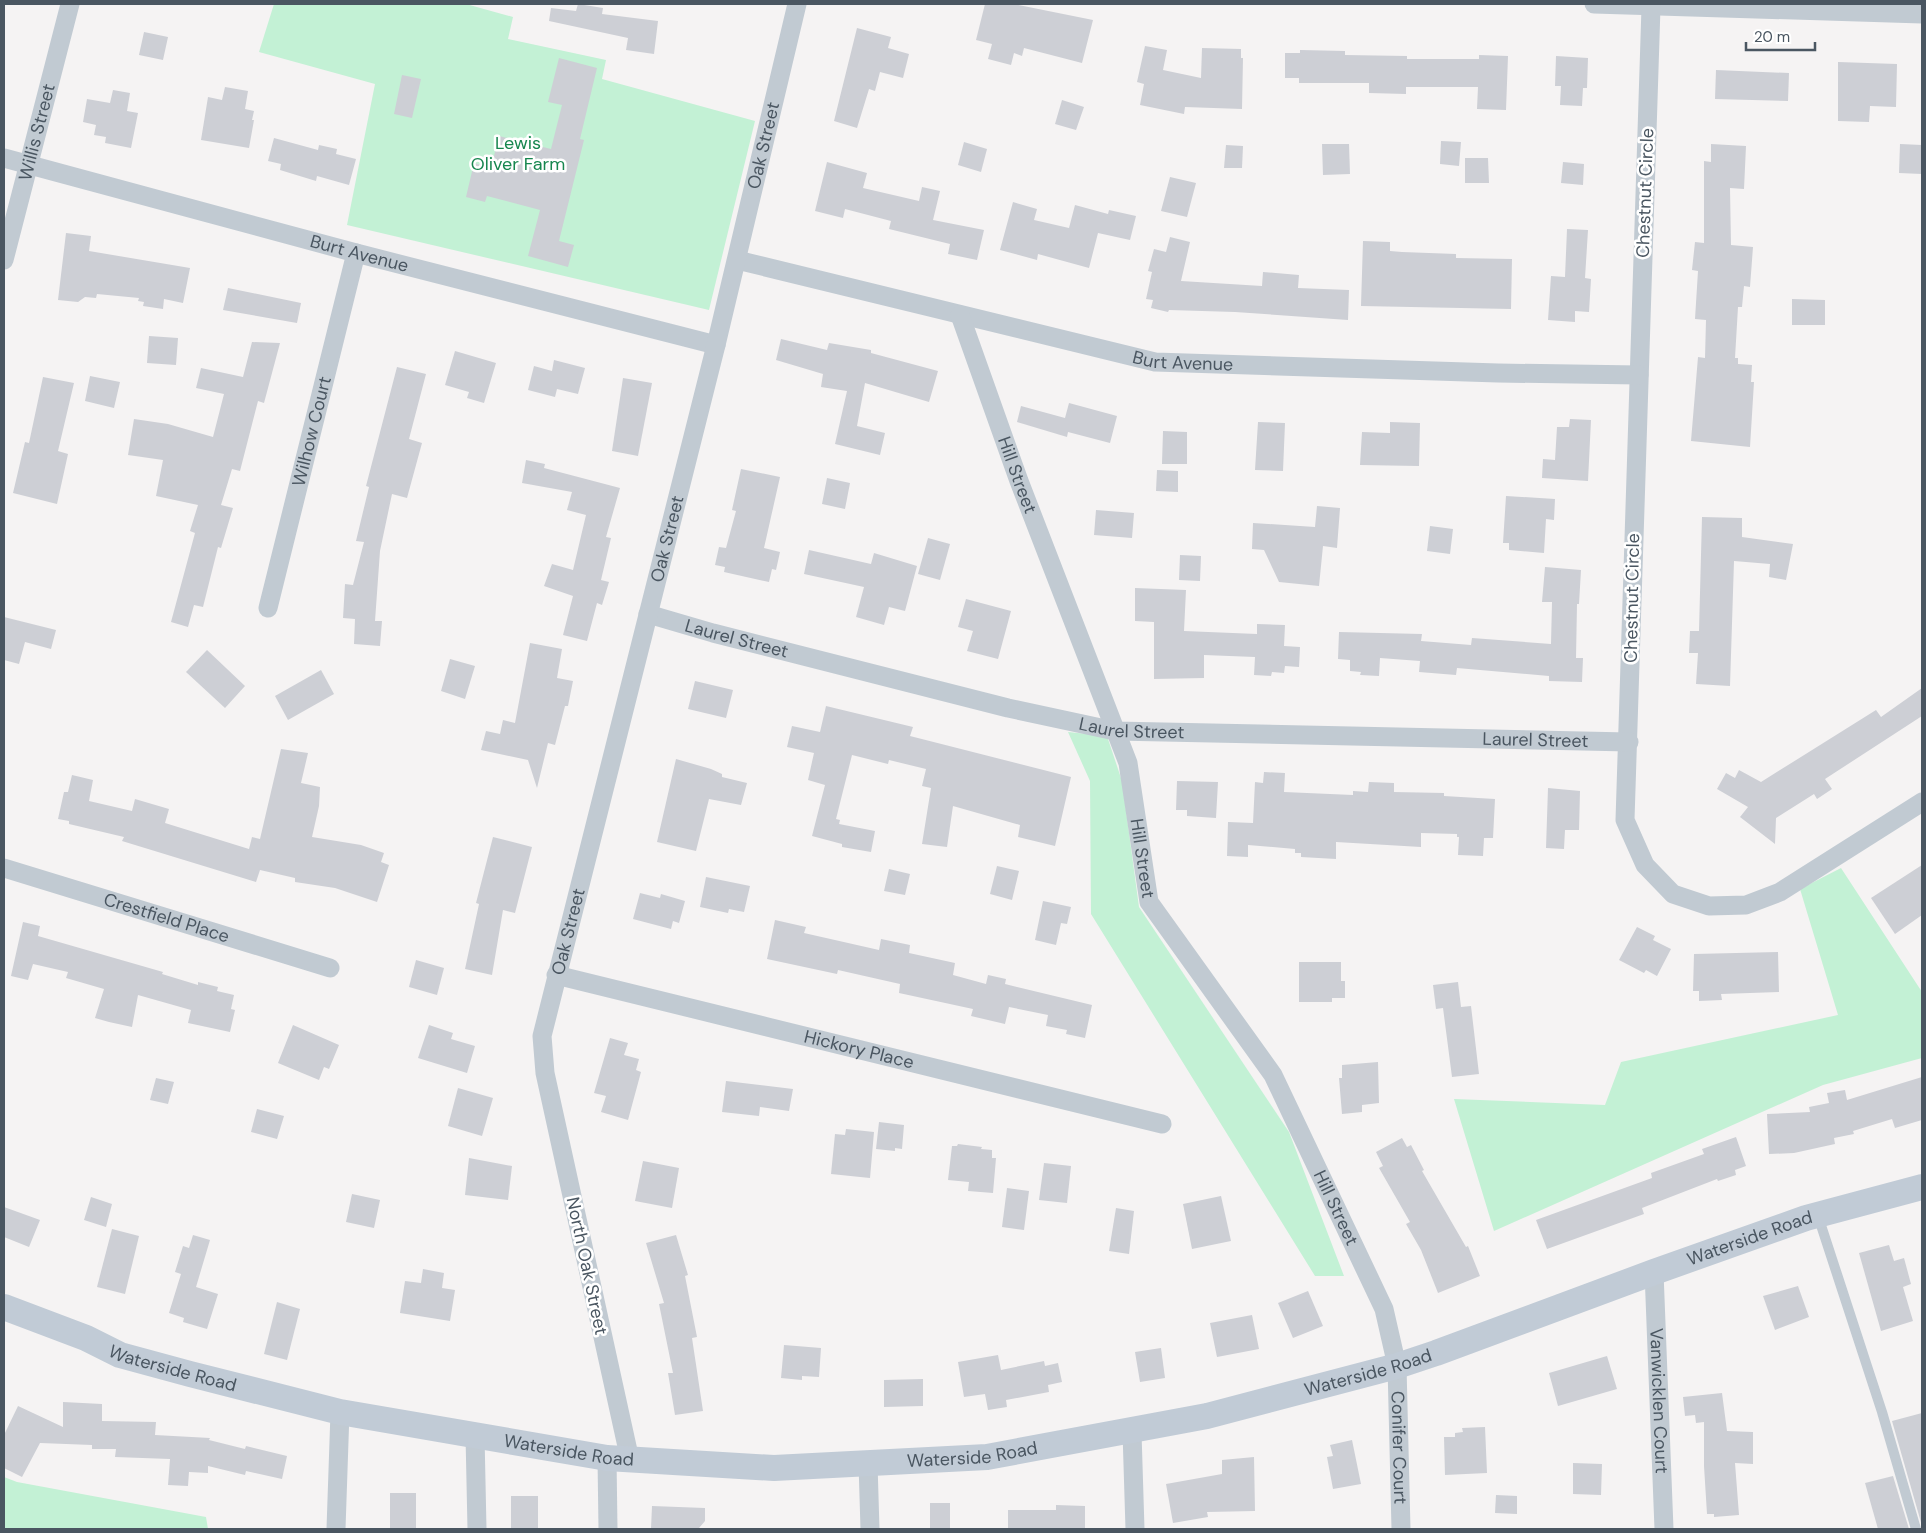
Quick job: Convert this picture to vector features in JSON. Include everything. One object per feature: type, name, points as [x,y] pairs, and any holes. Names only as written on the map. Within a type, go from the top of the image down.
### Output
[{"type":"main road","name":"Waterside Road","points":[[4,1307],[86,1338],[120,1355],[340,1412],[618,1458],[774,1468],[986,1457],[1132,1432],[1207,1416],[1397,1366],[1436,1354],[1654,1272],[1818,1215],[1922,1187]]},
{"type":"street","name":"Willis Street","points":[[4,260],[70,4]]},
{"type":"street","name":"Oak Street","points":[[545,1072],[542,1036],[556,975],[716,345],[797,4]]},
{"type":"street","points":[[1594,4],[1922,14]]},
{"type":"street","name":"Chestnut Circle","points":[[1651,7],[1626,820],[1645,864],[1674,894],[1709,906],[1746,905],[1780,892],[1922,802]]},
{"type":"street","name":"Burt Avenue","points":[[4,158],[356,253],[716,345]]},
{"type":"street","name":"Wilhow Court","points":[[268,608],[356,253]]},
{"type":"street","name":"Burt Avenue","points":[[736,260],[1154,362],[1488,373],[1639,375]]},
{"type":"street","name":"Hill Street","points":[[960,315],[1022,490],[1128,763],[1149,902],[1273,1075],[1384,1309],[1397,1366]]},
{"type":"street","name":"Laurel Street","points":[[648,614],[713,633],[989,703],[1115,731],[1629,742]]},
{"type":"street","name":"Crestfield Place","points":[[4,868],[330,968]]},
{"type":"street","name":"Hickory Place","points":[[556,975],[1162,1124]]},
{"type":"street","name":"North Oak Street","points":[[545,1072],[618,1458],[608,1529]]},
{"type":"street","name":"Vanwicklen Court","points":[[1654,1272],[1664,1529]]},
{"type":"street","name":"Conifer Court","points":[[1397,1366],[1401,1529]]},
{"type":"street","points":[[336,1529],[340,1412]]},
{"type":"street","points":[[1132,1432],[1135,1529]]},
{"type":"street","points":[[475,1435],[477,1529]]},
{"type":"street","points":[[868,1462],[870,1529]]},
{"type":"lane","points":[[1818,1215],[1882,1412],[1916,1529]]},
{"type":"green space","name":"Lewis Oliver Farm","points":[[274,4],[466,4],[513,17],[508,39],[606,60],[602,79],[755,121],[709,310],[347,225],[375,84],[259,52]]},
{"type":"green space","points":[[1068,732],[1107,736],[1122,781],[1139,907],[1289,1132],[1344,1276],[1315,1276],[1091,914],[1090,781]]},
{"type":"green space","points":[[1841,868],[1922,992],[1922,1058],[1823,1085],[1494,1231],[1454,1099],[1605,1105],[1621,1062],[1838,1015],[1800,889]]},
{"type":"green space","points":[[4,1477],[17,1482],[206,1517],[208,1529],[4,1529]]},
{"type":"building","points":[[578,4],[603,8],[602,14],[658,21],[654,54],[626,50],[628,38],[549,21],[551,8],[576,11]]},
{"type":"building","points":[[985,4],[1014,4],[1093,20],[1082,63],[1024,48],[1022,56],[1014,53],[1011,65],[988,59],[992,44],[976,40]]},
{"type":"building","points":[[857,28],[891,37],[888,48],[909,54],[903,78],[880,72],[875,91],[869,89],[857,128],[834,121]]},
{"type":"building","points":[[144,32],[168,37],[163,60],[139,55]]},
{"type":"building","points":[[1145,46],[1167,50],[1163,70],[1201,78],[1202,48],[1241,49],[1241,58],[1243,58],[1242,109],[1185,107],[1184,114],[1140,105],[1144,84],[1137,82]]},
{"type":"building","points":[[1300,50],[1345,51],[1345,55],[1407,56],[1407,59],[1479,59],[1479,55],[1508,56],[1506,110],[1477,109],[1478,87],[1406,87],[1406,94],[1369,93],[1369,83],[1299,83],[1299,78],[1285,78],[1285,53],[1300,53]]},
{"type":"building","points":[[1556,56],[1588,58],[1587,88],[1583,88],[1582,106],[1560,105],[1561,86],[1555,86]]},
{"type":"building","points":[[559,58],[597,68],[580,139],[584,140],[559,241],[574,245],[568,267],[528,256],[540,210],[487,196],[485,202],[466,197],[474,163],[491,168],[499,136],[551,149],[562,105],[548,102]]},
{"type":"building","points":[[1838,62],[1897,64],[1896,107],[1870,106],[1869,122],[1838,121]]},
{"type":"building","points":[[1716,70],[1789,73],[1788,101],[1715,99]]},
{"type":"building","points":[[402,75],[421,79],[412,118],[394,114]]},
{"type":"building","points":[[225,87],[248,91],[245,109],[254,111],[249,148],[201,140],[208,97],[222,100]]},
{"type":"building","points":[[113,90],[130,93],[127,111],[138,113],[131,148],[105,143],[106,137],[94,135],[96,125],[83,122],[87,99],[110,103]]},
{"type":"building","points":[[1062,100],[1084,107],[1076,130],[1055,124]]},
{"type":"building","points":[[274,138],[318,150],[319,145],[337,149],[336,154],[356,159],[349,185],[317,176],[316,181],[280,170],[281,164],[268,161]]},
{"type":"building","points":[[1441,141],[1461,142],[1459,166],[1440,164]]},
{"type":"building","points":[[964,142],[987,149],[981,172],[958,165]]},
{"type":"building","points":[[1322,144],[1349,144],[1350,174],[1323,175]]},
{"type":"building","points":[[1711,144],[1746,146],[1744,189],[1730,188],[1731,245],[1753,247],[1750,287],[1744,286],[1742,307],[1738,307],[1735,358],[1738,358],[1738,364],[1752,365],[1751,382],[1754,382],[1750,447],[1691,441],[1698,357],[1705,358],[1706,320],[1695,319],[1698,271],[1692,270],[1695,242],[1704,243],[1704,161],[1711,162]]},
{"type":"building","points":[[1900,144],[1922,145],[1922,174],[1899,173]]},
{"type":"building","points":[[1226,145],[1243,146],[1242,168],[1224,168]]},
{"type":"building","points":[[1465,158],[1488,158],[1489,183],[1465,183]]},
{"type":"building","points":[[827,162],[867,173],[863,188],[919,201],[922,187],[940,191],[933,220],[984,230],[977,260],[948,254],[950,244],[889,229],[891,221],[845,209],[843,218],[815,211]]},
{"type":"building","points":[[1563,162],[1584,164],[1583,185],[1561,183]]},
{"type":"building","points":[[1170,177],[1196,183],[1187,217],[1161,211]]},
{"type":"building","points":[[1013,202],[1037,209],[1034,220],[1069,228],[1075,205],[1108,214],[1109,210],[1136,216],[1130,240],[1098,233],[1089,268],[1038,254],[1037,260],[1000,250]]},
{"type":"building","points":[[1567,229],[1588,230],[1585,278],[1591,279],[1589,312],[1575,311],[1575,322],[1548,320],[1551,276],[1565,277]]},
{"type":"building","points":[[66,233],[91,236],[89,251],[190,268],[183,303],[164,299],[163,309],[143,306],[144,302],[138,301],[139,298],[97,294],[96,298],[85,297],[78,302],[58,300]]},
{"type":"building","points":[[1170,237],[1190,242],[1181,281],[1262,286],[1263,272],[1299,275],[1298,288],[1349,290],[1348,320],[1235,312],[1169,310],[1168,312],[1151,308],[1153,300],[1146,299],[1152,272],[1148,271],[1154,249],[1166,252]]},
{"type":"building","points":[[1363,241],[1390,242],[1390,251],[1456,254],[1456,258],[1512,259],[1511,309],[1361,306]]},
{"type":"building","points":[[228,288],[301,303],[297,323],[223,310]]},
{"type":"building","points":[[1792,299],[1825,300],[1825,325],[1792,325]]},
{"type":"building","points":[[149,336],[178,338],[176,365],[147,363]]},
{"type":"building","points":[[781,339],[827,350],[829,343],[871,350],[871,353],[938,371],[929,402],[865,383],[857,426],[885,433],[880,455],[835,444],[847,391],[821,387],[823,374],[776,360]]},
{"type":"building","points":[[252,342],[280,343],[264,403],[258,401],[240,471],[232,469],[221,505],[233,508],[221,548],[218,547],[203,607],[194,605],[188,627],[171,622],[195,533],[190,531],[198,505],[156,496],[163,460],[128,455],[134,419],[168,424],[213,437],[224,394],[196,388],[201,368],[243,377]]},
{"type":"building","points":[[455,351],[496,363],[484,403],[467,398],[469,392],[445,385]]},
{"type":"building","points":[[554,360],[585,368],[578,394],[557,389],[555,397],[528,390],[534,366],[552,371]]},
{"type":"building","points":[[397,367],[426,374],[409,439],[422,443],[407,498],[392,494],[380,551],[375,621],[382,621],[380,646],[354,644],[355,619],[343,618],[345,584],[353,585],[364,542],[356,541],[369,487],[366,486]]},
{"type":"building","points":[[90,376],[120,382],[114,408],[85,401]]},
{"type":"building","points":[[43,377],[74,383],[58,451],[68,454],[57,504],[13,493],[25,442],[29,443]]},
{"type":"building","points":[[623,378],[652,383],[638,456],[612,451]]},
{"type":"building","points":[[1069,403],[1117,416],[1110,443],[1068,432],[1067,437],[1017,422],[1021,406],[1065,418]]},
{"type":"building","points":[[1570,419],[1591,420],[1588,481],[1542,478],[1543,459],[1555,460],[1557,427],[1569,427]]},
{"type":"building","points":[[1258,422],[1285,423],[1283,471],[1255,470]]},
{"type":"building","points":[[1390,422],[1420,423],[1419,466],[1360,465],[1362,432],[1390,433]]},
{"type":"building","points":[[1163,431],[1187,432],[1187,464],[1162,464]]},
{"type":"building","points":[[526,460],[545,464],[544,468],[620,488],[606,537],[611,538],[601,580],[609,582],[602,605],[597,603],[587,641],[563,635],[573,596],[544,586],[552,564],[573,570],[586,515],[567,510],[572,492],[522,483]]},
{"type":"building","points":[[741,469],[780,477],[764,548],[780,552],[776,570],[772,569],[769,582],[724,572],[725,567],[715,565],[719,547],[726,548],[736,511],[732,510]]},
{"type":"building","points":[[1157,470],[1178,471],[1178,492],[1156,491]]},
{"type":"building","points":[[827,478],[850,483],[845,509],[822,504]]},
{"type":"building","points":[[1506,496],[1555,499],[1554,520],[1546,519],[1544,553],[1509,550],[1509,543],[1503,543]]},
{"type":"building","points":[[1317,506],[1340,508],[1337,548],[1323,546],[1319,586],[1279,582],[1264,550],[1252,549],[1253,523],[1315,527]]},
{"type":"building","points":[[1096,510],[1134,513],[1132,538],[1094,535]]},
{"type":"building","points":[[1702,517],[1742,518],[1742,537],[1793,544],[1786,580],[1769,577],[1770,564],[1734,561],[1730,686],[1696,684],[1698,653],[1689,653],[1690,631],[1699,631]]},
{"type":"building","points":[[1430,526],[1453,529],[1450,554],[1427,551]]},
{"type":"building","points":[[928,538],[950,544],[940,580],[918,574]]},
{"type":"building","points":[[809,550],[871,564],[874,553],[917,566],[905,611],[889,607],[884,625],[856,617],[864,587],[804,574]]},
{"type":"building","points":[[1180,555],[1201,556],[1200,581],[1179,580]]},
{"type":"building","points":[[1545,567],[1581,570],[1579,604],[1577,604],[1576,658],[1583,658],[1582,682],[1549,681],[1549,676],[1457,668],[1456,675],[1419,672],[1420,661],[1380,658],[1379,676],[1360,675],[1361,672],[1350,671],[1350,660],[1338,659],[1339,632],[1422,634],[1421,641],[1471,645],[1472,638],[1551,644],[1552,602],[1542,602]]},
{"type":"building","points":[[1135,588],[1186,590],[1184,631],[1257,634],[1257,624],[1285,625],[1284,646],[1300,647],[1299,667],[1285,666],[1284,673],[1272,672],[1271,676],[1254,675],[1255,657],[1204,655],[1204,678],[1154,679],[1154,622],[1135,621]]},
{"type":"building","points":[[966,599],[1011,611],[998,659],[967,651],[973,631],[958,627]]},
{"type":"building","points":[[4,617],[56,630],[51,649],[25,642],[19,664],[4,660]]},
{"type":"building","points":[[530,643],[562,649],[557,678],[573,681],[568,706],[565,706],[555,745],[548,743],[537,788],[528,760],[481,750],[486,731],[500,734],[503,720],[515,723]]},
{"type":"building","points":[[207,650],[245,686],[225,708],[186,672]]},
{"type":"building","points":[[450,659],[475,666],[465,699],[441,691]]},
{"type":"building","points":[[321,670],[334,694],[288,720],[275,696]]},
{"type":"building","points":[[695,681],[733,690],[726,718],[688,709]]},
{"type":"building","points":[[1922,688],[1922,716],[1825,779],[1832,789],[1817,799],[1814,794],[1776,818],[1775,844],[1740,817],[1748,807],[1717,789],[1726,773],[1735,778],[1739,770],[1761,782],[1876,710],[1881,717]]},
{"type":"building","points":[[826,706],[913,727],[910,736],[1071,777],[1055,846],[1018,837],[1020,825],[953,806],[947,847],[922,844],[931,788],[922,786],[926,769],[889,760],[888,764],[852,755],[836,819],[840,820],[839,824],[875,831],[871,852],[842,847],[842,844],[812,836],[825,785],[808,780],[814,753],[787,747],[792,726],[820,732]]},
{"type":"building","points":[[281,749],[308,753],[301,783],[320,787],[319,806],[312,837],[361,845],[384,853],[381,862],[389,865],[377,902],[335,888],[295,882],[295,878],[260,870],[256,882],[122,841],[124,837],[69,824],[69,821],[58,819],[64,792],[68,792],[72,775],[93,780],[89,801],[132,811],[135,799],[169,809],[165,823],[249,849],[252,837],[260,839]]},
{"type":"building","points":[[676,759],[711,769],[722,774],[722,777],[747,783],[741,805],[709,799],[696,851],[657,842]]},
{"type":"building","points":[[1264,772],[1285,773],[1284,792],[1353,795],[1353,791],[1368,792],[1369,782],[1394,783],[1394,792],[1444,793],[1444,796],[1495,799],[1493,838],[1484,838],[1483,856],[1458,855],[1459,837],[1457,837],[1457,834],[1421,833],[1421,847],[1336,842],[1336,859],[1301,857],[1301,853],[1295,853],[1295,849],[1248,845],[1248,857],[1227,856],[1228,822],[1253,823],[1255,782],[1263,783]]},
{"type":"building","points":[[1177,781],[1218,782],[1216,818],[1187,816],[1187,810],[1176,810]]},
{"type":"building","points":[[1548,788],[1580,791],[1579,830],[1565,830],[1564,849],[1546,848]]},
{"type":"building","points":[[493,837],[532,847],[515,913],[503,910],[492,975],[465,969],[479,904],[476,903]]},
{"type":"building","points":[[1922,865],[1922,915],[1895,934],[1871,898]]},
{"type":"building","points":[[997,866],[1019,871],[1012,900],[990,894]]},
{"type":"building","points":[[889,869],[910,874],[905,895],[884,891]]},
{"type":"building","points":[[706,877],[750,886],[744,912],[729,909],[728,913],[700,907]]},
{"type":"building","points":[[640,893],[660,898],[661,894],[685,901],[679,923],[673,921],[671,929],[633,919]]},
{"type":"building","points":[[1043,901],[1071,907],[1067,924],[1061,923],[1056,945],[1035,940]]},
{"type":"building","points":[[775,920],[806,927],[804,933],[879,950],[881,939],[910,945],[909,953],[955,963],[953,975],[986,984],[988,975],[1006,979],[1005,984],[1092,1005],[1085,1038],[1066,1034],[1067,1030],[1046,1026],[1048,1015],[1009,1007],[1005,1024],[971,1016],[973,1009],[899,993],[900,984],[838,970],[837,974],[767,959]]},
{"type":"building","points":[[23,922],[40,926],[38,936],[163,972],[162,974],[198,985],[198,982],[218,987],[217,991],[234,995],[231,1009],[235,1010],[230,1032],[188,1023],[191,1010],[138,995],[132,1027],[109,1022],[95,1018],[104,989],[66,978],[68,972],[33,964],[28,980],[11,976]]},
{"type":"building","points":[[1637,927],[1655,936],[1653,940],[1671,949],[1657,976],[1646,970],[1644,973],[1619,960]]},
{"type":"building","points":[[1778,952],[1779,992],[1721,994],[1722,1000],[1699,1001],[1699,991],[1693,991],[1694,954]]},
{"type":"building","points":[[416,960],[444,968],[437,995],[409,987]]},
{"type":"building","points":[[1299,962],[1341,962],[1341,981],[1345,981],[1345,998],[1332,998],[1332,1002],[1299,1002]]},
{"type":"building","points":[[1458,982],[1461,1007],[1471,1006],[1479,1074],[1452,1077],[1443,1008],[1436,1009],[1433,985]]},
{"type":"building","points":[[293,1025],[339,1045],[329,1069],[324,1067],[319,1080],[278,1063]]},
{"type":"building","points":[[429,1025],[453,1033],[451,1039],[475,1046],[467,1073],[418,1058]]},
{"type":"building","points":[[610,1038],[628,1043],[624,1055],[639,1059],[636,1070],[641,1072],[628,1120],[601,1112],[606,1096],[594,1093]]},
{"type":"building","points":[[1378,1062],[1379,1103],[1362,1105],[1362,1112],[1342,1114],[1339,1078],[1342,1078],[1342,1065]]},
{"type":"building","points":[[1922,1077],[1922,1120],[1895,1128],[1892,1119],[1853,1131],[1854,1134],[1834,1138],[1835,1144],[1794,1153],[1769,1154],[1767,1114],[1810,1112],[1809,1107],[1829,1103],[1827,1093],[1845,1090],[1847,1100]]},
{"type":"building","points":[[156,1078],[174,1082],[168,1104],[150,1100]]},
{"type":"building","points":[[726,1081],[793,1089],[789,1111],[760,1107],[759,1116],[722,1112]]},
{"type":"building","points":[[458,1088],[493,1098],[482,1136],[448,1126]]},
{"type":"building","points":[[257,1109],[284,1116],[277,1139],[251,1132]]},
{"type":"building","points":[[879,1122],[904,1125],[902,1149],[895,1148],[895,1151],[876,1149]]},
{"type":"building","points":[[846,1129],[874,1132],[870,1178],[831,1174],[835,1134],[845,1135]]},
{"type":"building","points":[[1736,1137],[1746,1166],[1735,1170],[1736,1175],[1718,1181],[1717,1179],[1642,1208],[1644,1214],[1547,1249],[1536,1220],[1652,1178],[1651,1173],[1704,1154],[1702,1149]]},
{"type":"building","points":[[1402,1138],[1407,1147],[1411,1145],[1424,1170],[1422,1171],[1466,1247],[1468,1246],[1480,1276],[1438,1293],[1421,1250],[1406,1224],[1410,1222],[1379,1168],[1383,1166],[1376,1152]]},
{"type":"building","points":[[958,1144],[992,1150],[992,1158],[996,1158],[993,1193],[968,1191],[969,1182],[948,1180],[952,1146],[957,1146]]},
{"type":"building","points":[[469,1158],[512,1166],[508,1200],[465,1195]]},
{"type":"building","points":[[643,1161],[679,1168],[672,1208],[635,1201]]},
{"type":"building","points":[[1044,1163],[1071,1166],[1067,1203],[1039,1200]]},
{"type":"building","points":[[1007,1188],[1029,1191],[1024,1230],[1002,1227]]},
{"type":"building","points":[[352,1194],[380,1200],[374,1228],[346,1222]]},
{"type":"building","points":[[1221,1196],[1231,1241],[1192,1249],[1183,1204]]},
{"type":"building","points":[[91,1197],[112,1204],[106,1227],[84,1220]]},
{"type":"building","points":[[4,1207],[40,1220],[29,1247],[4,1237]]},
{"type":"building","points":[[1116,1208],[1134,1211],[1129,1254],[1109,1251]]},
{"type":"building","points":[[112,1229],[139,1236],[125,1294],[97,1287]]},
{"type":"building","points":[[193,1235],[210,1240],[196,1287],[218,1294],[207,1329],[183,1322],[184,1318],[169,1313],[181,1274],[175,1272],[183,1246],[189,1248]]},
{"type":"building","points":[[676,1235],[688,1275],[685,1276],[697,1337],[692,1338],[703,1411],[675,1415],[668,1373],[673,1373],[659,1304],[664,1303],[646,1243]]},
{"type":"building","points":[[1889,1245],[1894,1261],[1904,1258],[1911,1284],[1903,1287],[1913,1321],[1881,1331],[1859,1253]]},
{"type":"building","points":[[423,1269],[444,1273],[442,1288],[455,1290],[450,1321],[400,1313],[405,1281],[421,1283]]},
{"type":"building","points":[[1798,1286],[1809,1317],[1775,1330],[1763,1296]]},
{"type":"building","points":[[1308,1291],[1323,1326],[1293,1338],[1278,1303]]},
{"type":"building","points":[[277,1302],[300,1309],[287,1360],[264,1354]]},
{"type":"building","points":[[1252,1315],[1259,1349],[1217,1357],[1210,1323]]},
{"type":"building","points":[[784,1345],[821,1348],[819,1377],[802,1376],[802,1380],[781,1378]]},
{"type":"building","points":[[1161,1348],[1165,1378],[1140,1382],[1135,1352]]},
{"type":"building","points":[[998,1355],[1001,1370],[1044,1361],[1045,1366],[1058,1363],[1062,1382],[1048,1385],[1049,1392],[1006,1400],[1007,1407],[988,1410],[985,1394],[964,1397],[958,1362]]},
{"type":"building","points":[[1607,1356],[1617,1389],[1558,1406],[1549,1373]]},
{"type":"building","points":[[923,1379],[923,1406],[884,1407],[884,1380]]},
{"type":"building","points":[[1722,1393],[1727,1431],[1753,1432],[1753,1464],[1735,1463],[1739,1515],[1714,1517],[1714,1514],[1707,1514],[1704,1422],[1696,1423],[1695,1415],[1685,1416],[1683,1397]]},
{"type":"building","points":[[63,1402],[102,1404],[102,1421],[156,1422],[155,1435],[210,1438],[209,1440],[245,1449],[246,1446],[287,1456],[282,1479],[246,1471],[245,1475],[208,1466],[208,1473],[189,1472],[188,1486],[168,1485],[170,1459],[115,1457],[116,1449],[92,1449],[92,1445],[40,1443],[22,1477],[4,1468],[4,1435],[18,1406],[63,1427]]},
{"type":"building","points":[[1922,1413],[1922,1526],[1892,1421]]},
{"type":"building","points":[[1485,1427],[1487,1473],[1445,1475],[1444,1437],[1455,1437],[1455,1433],[1463,1432],[1462,1428]]},
{"type":"building","points":[[1352,1440],[1361,1484],[1333,1489],[1327,1457],[1333,1456],[1330,1445]]},
{"type":"building","points":[[1254,1457],[1255,1511],[1207,1512],[1208,1517],[1173,1523],[1166,1484],[1222,1474],[1222,1460]]},
{"type":"building","points":[[1573,1463],[1602,1464],[1601,1495],[1573,1494]]},
{"type":"building","points":[[1893,1476],[1909,1529],[1878,1529],[1865,1483]]},
{"type":"building","points":[[390,1493],[416,1493],[416,1529],[390,1529]]},
{"type":"building","points":[[1496,1495],[1517,1496],[1517,1514],[1495,1513]]},
{"type":"building","points":[[511,1496],[538,1496],[538,1529],[511,1529]]},
{"type":"building","points":[[930,1503],[950,1503],[950,1529],[930,1529]]},
{"type":"building","points":[[1056,1505],[1085,1506],[1085,1529],[1008,1529],[1008,1510],[1056,1510]]},
{"type":"building","points":[[652,1506],[705,1508],[705,1521],[699,1528],[651,1529]]}]
